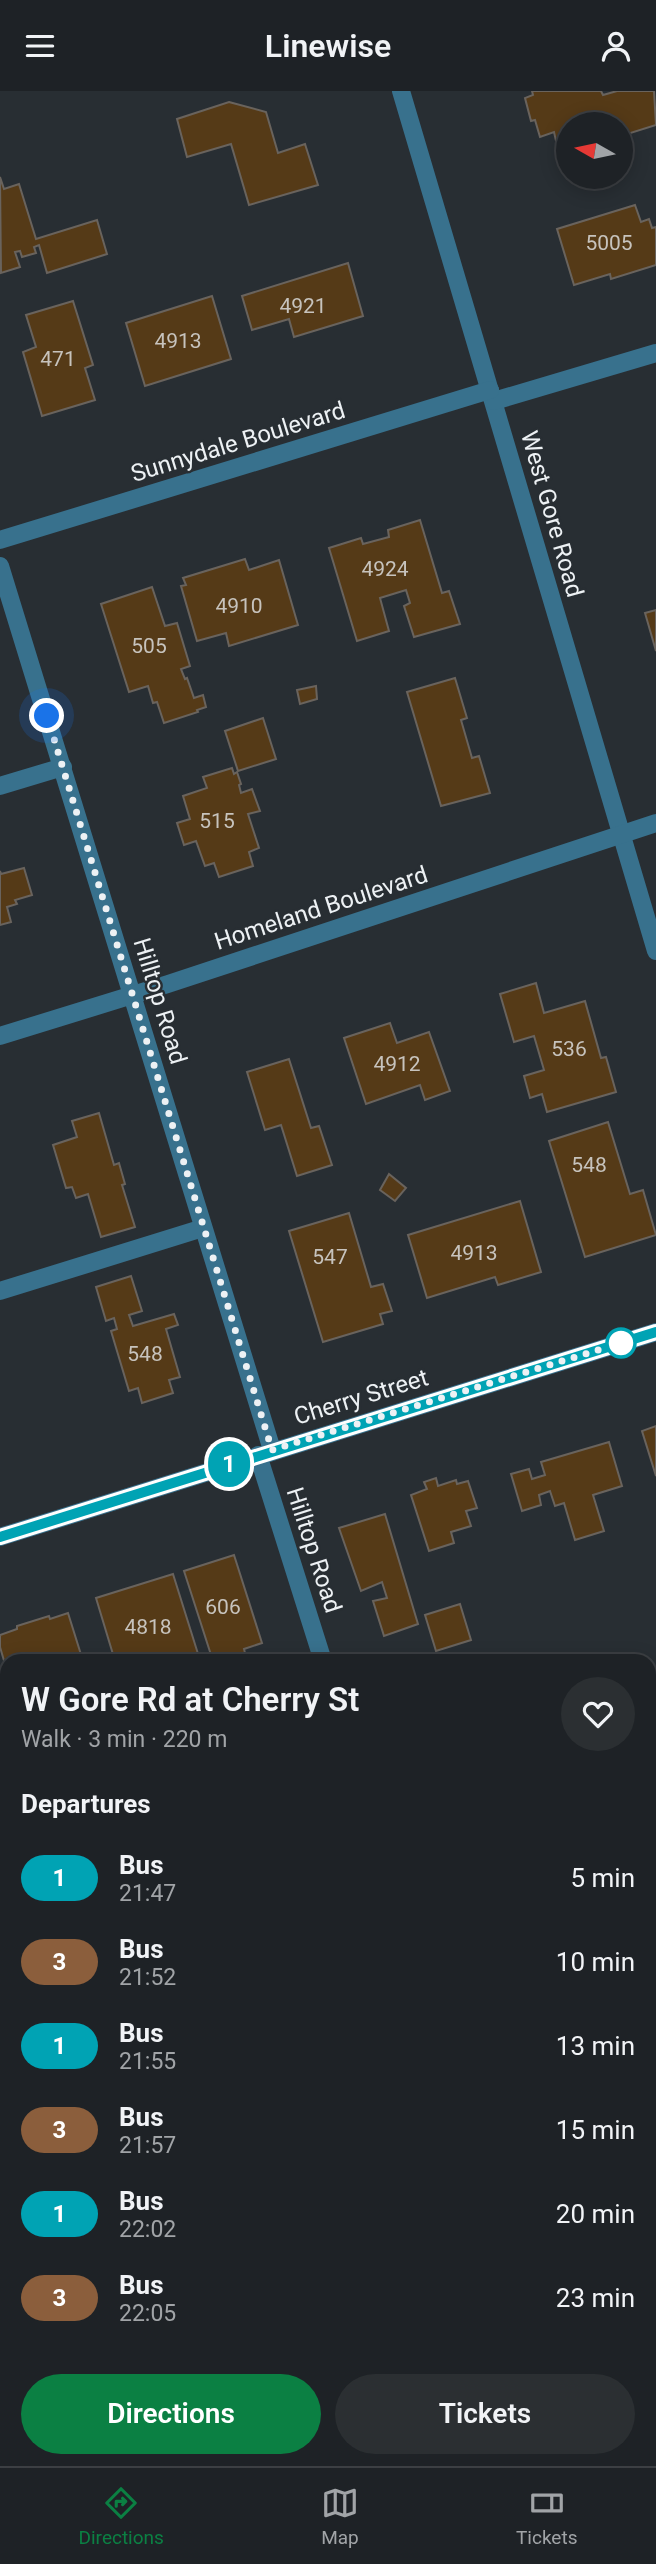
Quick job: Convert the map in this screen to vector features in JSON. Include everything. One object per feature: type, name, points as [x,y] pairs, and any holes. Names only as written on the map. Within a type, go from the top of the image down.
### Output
[{"type":"street","name":"West Gore Road","points":[[401,91],[656,951]]},
{"type":"street","name":"Sunnydale Boulevard","points":[[0,540],[492,395],[656,353]]},
{"type":"street","name":"Hilltop Road","points":[[0,566],[203,1228],[321,1654]]},
{"type":"street","points":[[0,786],[63,767]]},
{"type":"street","name":"Homeland Boulevard","points":[[0,1036],[132,996],[656,823]]},
{"type":"street","points":[[0,1291],[203,1228]]},
{"type":"street","name":"Cherry Street","points":[[0,1537],[656,1332]]},
{"type":"building","points":[[532,91],[601,91],[603,95],[617,91],[654,91],[656,125],[634,132],[634,112],[556,112],[556,141],[554,132],[540,137],[535,120],[531,121],[525,98],[533,95]]},
{"type":"building","points":[[229,102],[266,112],[278,153],[305,144],[318,185],[249,205],[231,144],[187,157],[177,119]]},
{"type":"building","points":[[0,177],[4,189],[19,184],[36,239],[97,220],[107,254],[47,273],[39,245],[34,247],[36,253],[22,257],[20,251],[15,252],[20,267],[1,273]]},
{"type":"building","points":[[635,205],[641,222],[649,219],[652,228],[656,227],[656,265],[611,279],[610,274],[574,285],[557,229]]},
{"type":"building","points":[[348,263],[363,316],[294,337],[289,319],[252,330],[242,296]]},
{"type":"building","points":[[212,296],[231,359],[145,386],[126,323]]},
{"type":"building","points":[[73,301],[93,365],[85,368],[95,400],[42,416],[23,352],[36,347],[26,315]]},
{"type":"building","points":[[420,520],[442,593],[449,591],[460,624],[414,637],[404,606],[410,603],[406,590],[380,598],[389,631],[357,641],[329,548],[361,538],[363,544],[389,537],[388,530]]},
{"type":"building","points":[[245,559],[249,570],[279,560],[298,625],[229,646],[226,633],[197,641],[181,586],[186,585],[183,578]]},
{"type":"building","points":[[152,587],[165,626],[177,623],[190,666],[181,669],[194,698],[203,695],[206,707],[164,723],[157,702],[153,703],[148,686],[129,692],[101,604]]},
{"type":"building","points":[[656,610],[656,651],[645,613]]},
{"type":"building","points":[[455,678],[467,718],[461,720],[472,758],[479,756],[490,793],[441,806],[407,692]]},
{"type":"building","points":[[316,686],[317,699],[300,704],[297,690]]},
{"type":"building","points":[[263,718],[276,759],[238,771],[225,731]]},
{"type":"building","points":[[232,768],[234,774],[237,772],[241,793],[252,789],[260,811],[248,814],[259,848],[249,852],[253,866],[219,877],[214,863],[205,866],[196,841],[184,845],[177,823],[190,819],[183,796],[207,788],[203,777]]},
{"type":"building","points":[[24,868],[32,895],[15,900],[17,904],[7,907],[11,922],[0,925],[0,871],[1,874]]},
{"type":"building","points":[[536,983],[544,1013],[585,1001],[601,1058],[606,1057],[616,1092],[547,1112],[542,1094],[530,1098],[524,1076],[544,1070],[534,1036],[514,1042],[500,994]]},
{"type":"building","points":[[390,1023],[397,1043],[429,1032],[450,1091],[425,1100],[420,1085],[366,1104],[344,1038]]},
{"type":"building","points":[[289,1059],[311,1128],[319,1126],[332,1165],[297,1176],[281,1125],[265,1130],[247,1072]]},
{"type":"building","points":[[99,1113],[114,1165],[119,1163],[125,1184],[122,1185],[135,1227],[101,1237],[88,1194],[76,1198],[72,1187],[66,1188],[53,1145],[77,1137],[72,1121]]},
{"type":"building","points":[[608,1122],[630,1194],[643,1190],[656,1235],[585,1257],[549,1141]]},
{"type":"building","points":[[389,1174],[406,1188],[395,1201],[380,1190]]},
{"type":"building","points":[[520,1201],[541,1272],[498,1285],[495,1277],[427,1298],[408,1235]]},
{"type":"building","points":[[349,1213],[371,1287],[383,1284],[392,1311],[380,1314],[383,1324],[323,1342],[289,1231]]},
{"type":"building","points":[[131,1276],[142,1311],[129,1315],[133,1326],[174,1314],[178,1325],[166,1329],[180,1377],[169,1380],[173,1393],[142,1403],[138,1388],[129,1391],[111,1331],[117,1329],[114,1318],[106,1321],[96,1287]]},
{"type":"building","points":[[656,1426],[656,1476],[642,1431]]},
{"type":"building","points":[[609,1442],[622,1486],[593,1495],[604,1531],[575,1540],[564,1503],[555,1506],[550,1491],[539,1495],[541,1505],[522,1511],[511,1474],[529,1469],[532,1479],[545,1475],[541,1462]]},
{"type":"building","points":[[436,1478],[438,1486],[456,1480],[457,1484],[468,1481],[477,1508],[466,1511],[471,1526],[451,1532],[454,1543],[429,1551],[411,1495],[427,1489],[424,1482]]},
{"type":"building","points":[[385,1514],[418,1624],[384,1636],[373,1601],[387,1598],[382,1582],[361,1591],[339,1528]]},
{"type":"building","points":[[234,1555],[262,1643],[244,1649],[245,1654],[211,1654],[184,1571]]},
{"type":"building","points":[[173,1574],[198,1654],[113,1654],[96,1598]]},
{"type":"building","points":[[460,1604],[471,1640],[436,1651],[425,1615]]},
{"type":"building","points":[[68,1613],[81,1654],[2,1654],[0,1635],[17,1629],[17,1626],[49,1616],[50,1619]]},
{"type":"bus line","name":"1","points":[[0,1537],[656,1332]]},
{"type":"route","points":[[47,716],[272,1450],[621,1343]]}]
